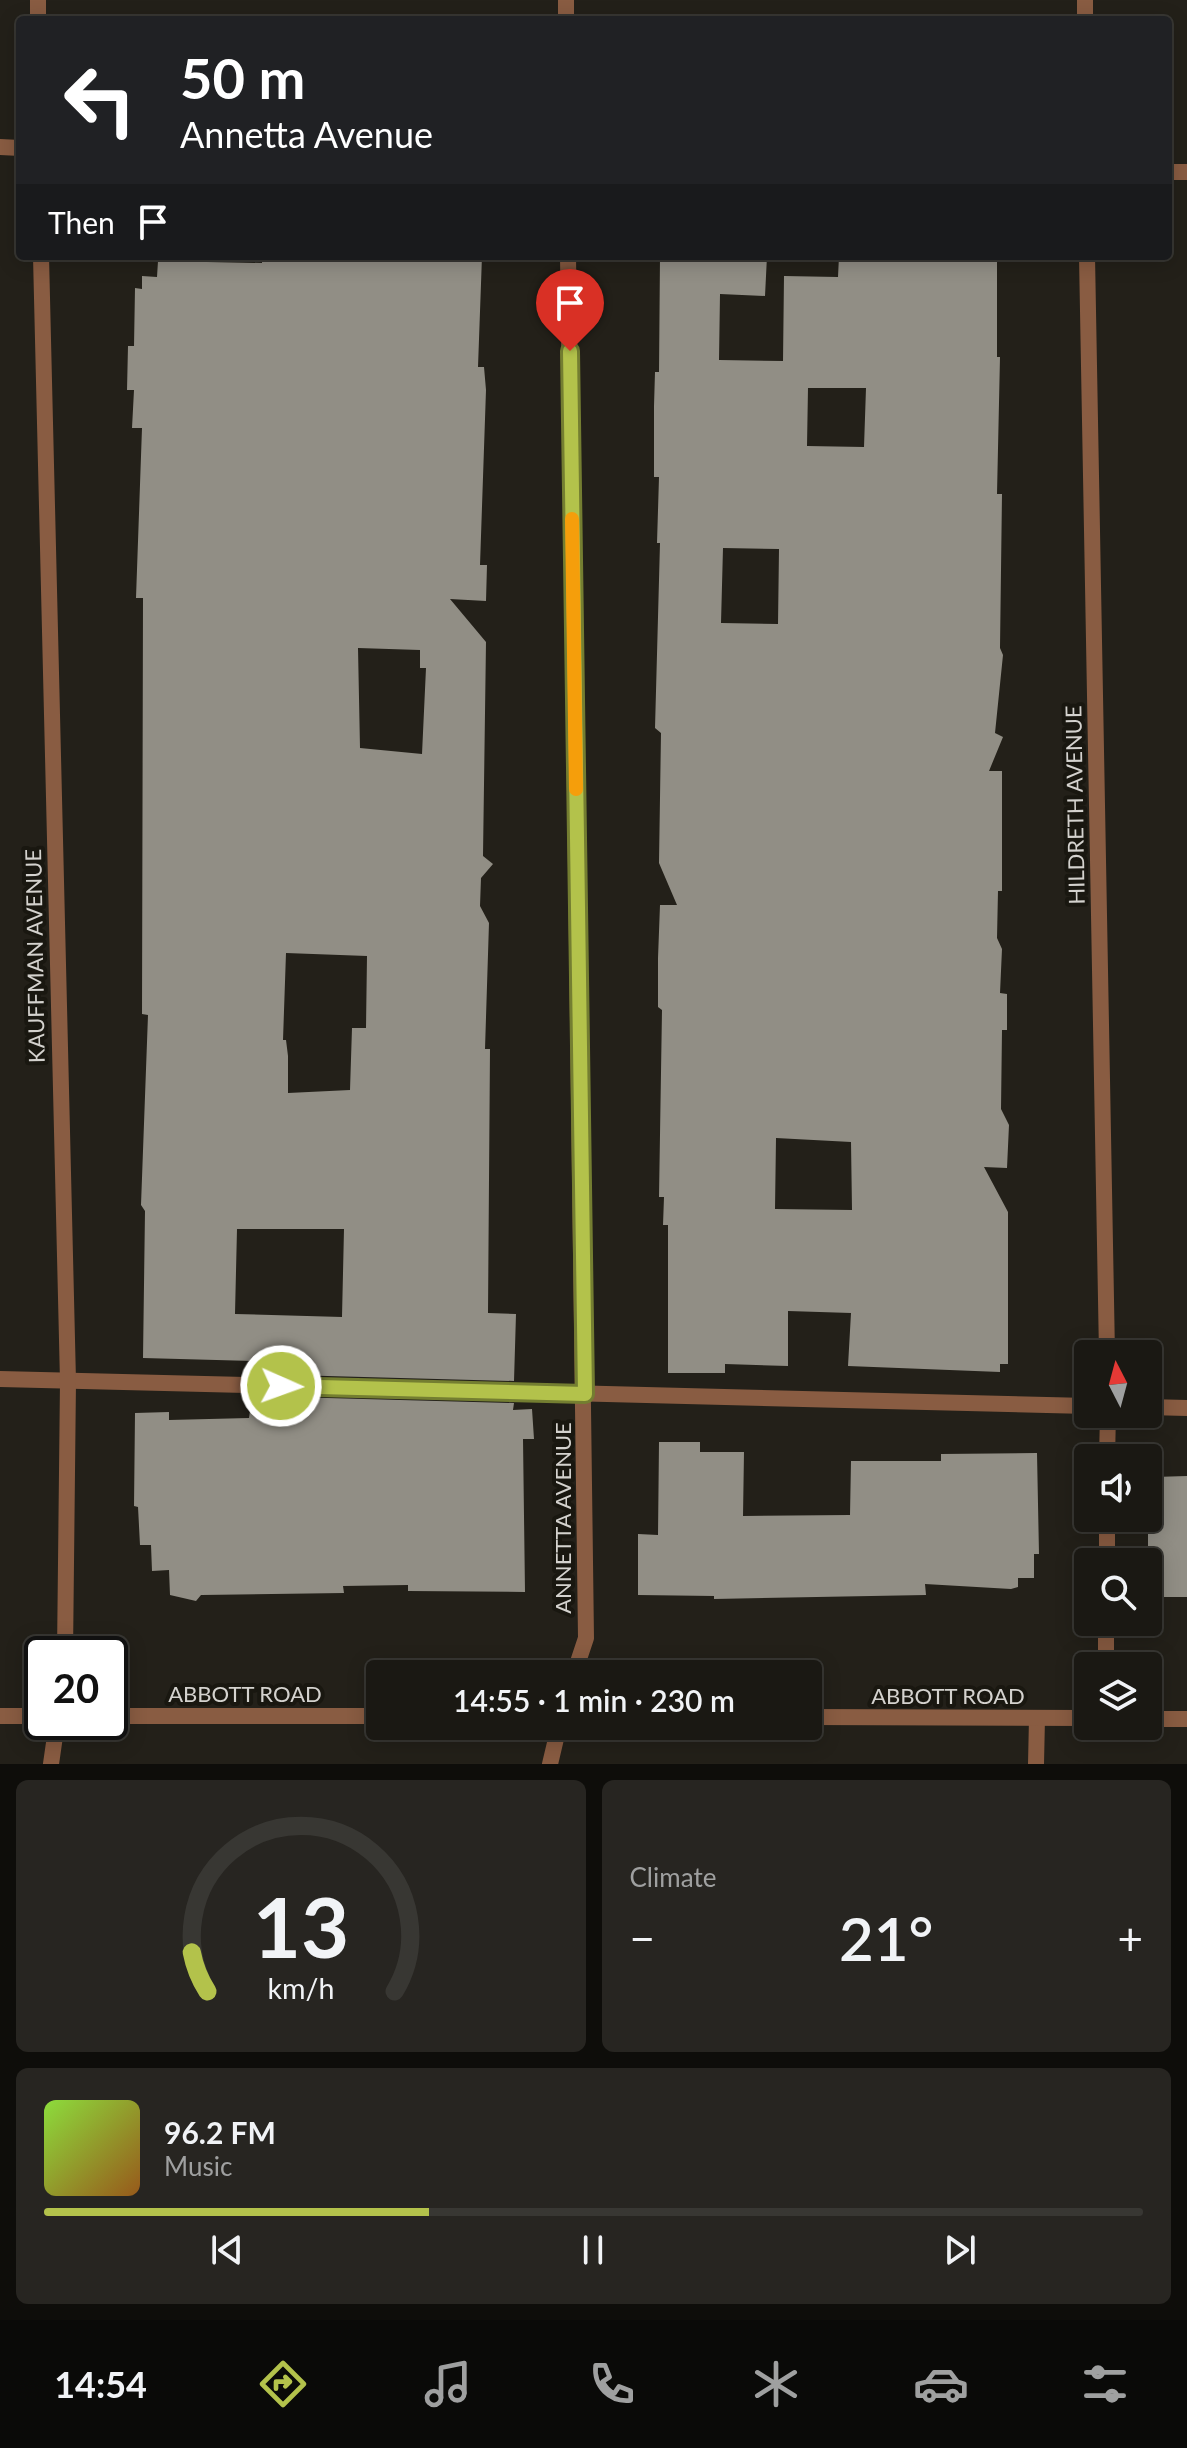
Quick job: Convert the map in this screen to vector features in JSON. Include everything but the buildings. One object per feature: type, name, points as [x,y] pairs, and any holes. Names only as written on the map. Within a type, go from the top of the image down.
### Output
[{"type":"street","name":"KAUFFMAN AVENUE","points":[[41,260],[68,1381],[65,1636]]},
{"type":"street","name":"ANNETTA AVENUE","points":[[568,260],[585,1394],[586,1638],[579,1660]]},
{"type":"street","name":"HILDRETH AVENUE","points":[[1087,260],[1107,1340]]},
{"type":"street","points":[[0,1379],[1074,1406]]},
{"type":"street","points":[[1162,1407],[1187,1408]]},
{"type":"street","points":[[0,1716],[24,1716]]},
{"type":"street","name":"ABBOTT ROAD","points":[[128,1716],[366,1716]]},
{"type":"street","name":"ABBOTT ROAD","points":[[822,1717],[1074,1718]]},
{"type":"street","points":[[1036,1764],[1037,1718]]},
{"type":"street","points":[[1162,1719],[1187,1719]]},
{"type":"street","points":[[51,1764],[54,1740]]},
{"type":"street","points":[[550,1764],[556,1740]]},
{"type":"slow traffic","points":[[572,519],[576,789]]},
{"type":"route","points":[[281,1386],[585,1394],[570,351]]}]
